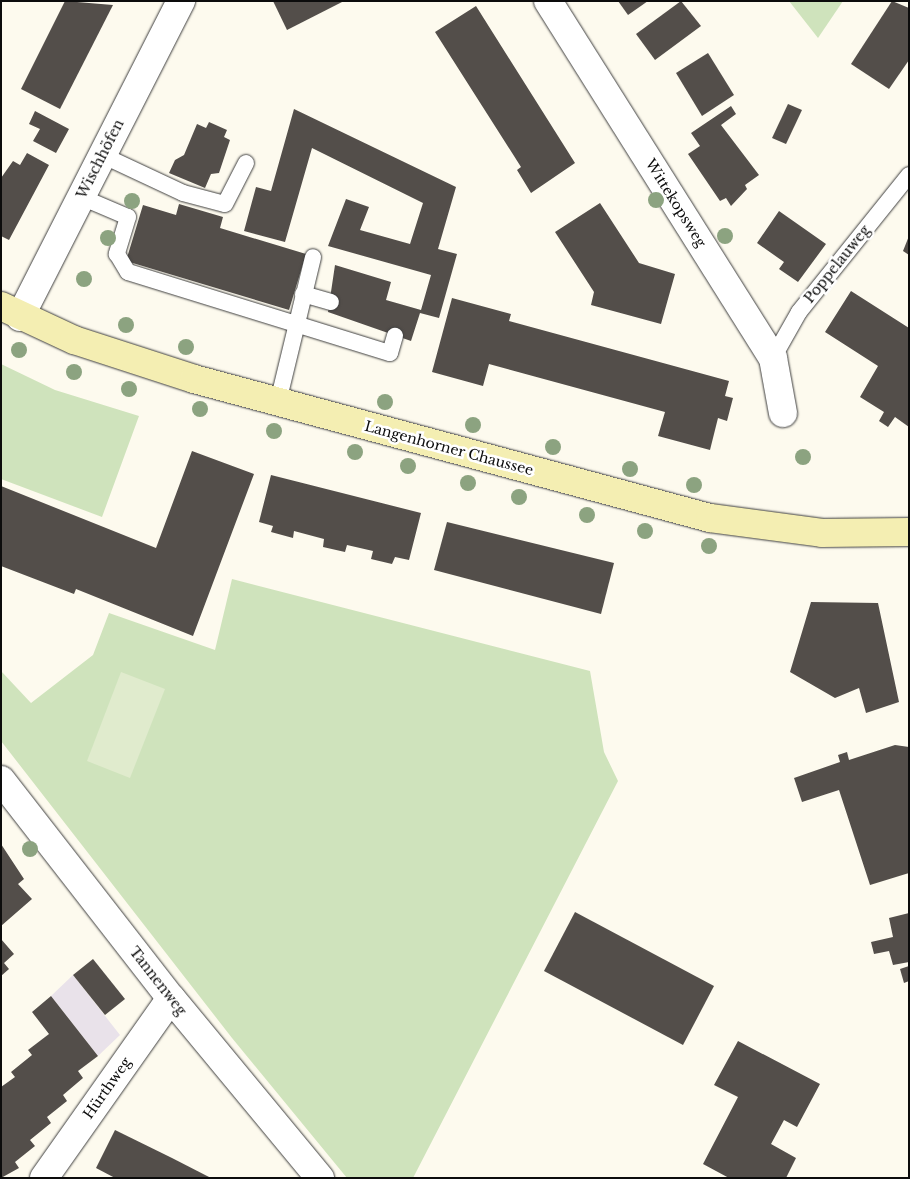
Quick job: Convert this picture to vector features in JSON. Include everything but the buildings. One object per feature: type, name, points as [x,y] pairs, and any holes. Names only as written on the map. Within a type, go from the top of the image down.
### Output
[{"type":"main road","name":"Langenhorner Chaussee","points":[[11,312],[121,357],[278,402],[710,518],[822,533],[909,532]]},
{"type":"street","name":"Wischhöfen","points":[[11,312],[81,197],[181,1]]},
{"type":"street","name":"Wittekopsweg","points":[[556,4],[773,358],[783,413]]},
{"type":"street","name":"Tannenweg","points":[[1,780],[171,998],[320,1178]]},
{"type":"street","name":"Hürthweg","points":[[44,1178],[171,998]]},
{"type":"lane","points":[[102,155],[182,193],[225,204],[246,163]]},
{"type":"lane","name":"Poppelauweg","points":[[773,358],[799,312],[909,175]]},
{"type":"lane","points":[[81,197],[128,217],[117,254],[128,272],[390,353],[395,336]]},
{"type":"lane","points":[[278,402],[295,324],[313,257]]},
{"type":"lane","points":[[304,294],[331,302]]},
{"type":"shaded area","points":[[73,975],[120,1035],[98,1056],[51,996]]},
{"type":"green space","points":[[789,1],[843,1],[818,38]]},
{"type":"green space","points":[[1,364],[55,390],[139,416],[102,517],[1,479]]},
{"type":"green space","points":[[232,579],[590,671],[604,752],[618,781],[413,1178],[347,1178],[232,1038],[1,741],[1,671],[31,703],[93,655],[109,613],[215,650]]},
{"type":"green space","points":[[121,672],[165,689],[130,778],[87,761]]}]
